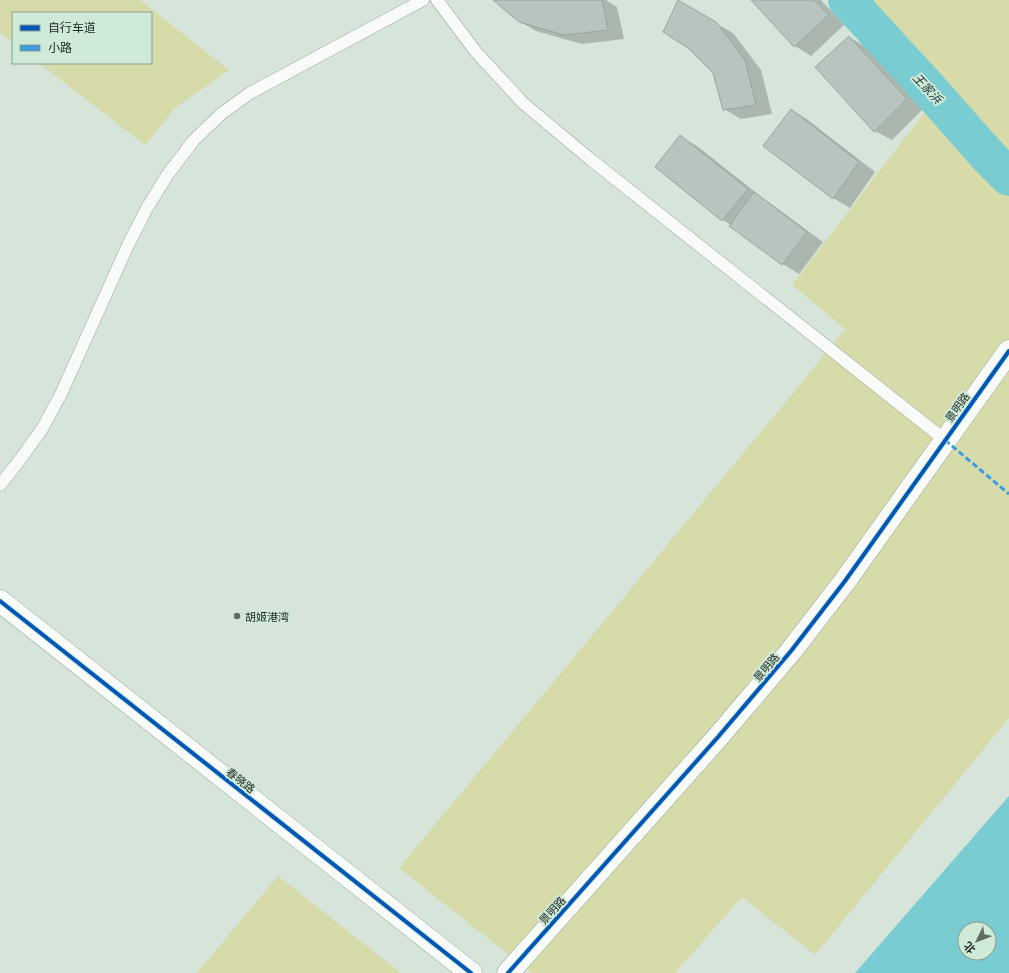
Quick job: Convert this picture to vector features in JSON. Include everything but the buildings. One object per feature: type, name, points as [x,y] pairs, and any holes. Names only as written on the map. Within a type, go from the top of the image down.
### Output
[{"type":"street","name":"景明路","points":[[508,973],[718,737],[791,651],[845,581],[1009,351]]},
{"type":"street","name":"春晓路","points":[[0,601],[471,973]]},
{"type":"lane","points":[[0,485],[42,429],[61,394],[128,245],[147,208],[168,174],[194,140],[221,114],[250,93],[423,0]]},
{"type":"lane","points":[[437,0],[476,52],[523,103],[590,159],[945,440]]},
{"type":"green space","points":[[0,0],[140,0],[229,70],[175,108],[145,145],[40,64],[152,64],[152,12],[12,12],[12,42],[0,33]]},
{"type":"green space","points":[[828,0],[1009,0],[1009,718],[815,955],[742,897],[675,973],[532,973],[399,868],[845,329],[792,285],[927,109]]},
{"type":"green space","points":[[278,876],[401,973],[197,973]]},
{"type":"water","points":[[1009,796],[1009,973],[855,973]]},
{"type":"waterway","name":"王家浜","points":[[847,0],[988,156],[1009,177]]},
{"type":"marked path","points":[[945,440],[1009,494]]},
{"type":"cycle path","points":[[508,973],[718,737],[791,651],[845,581],[1009,351]]},
{"type":"cycle path","points":[[0,601],[471,973]]},
{"type":"place","name":"胡姬港湾","points":[[237,616]]}]
